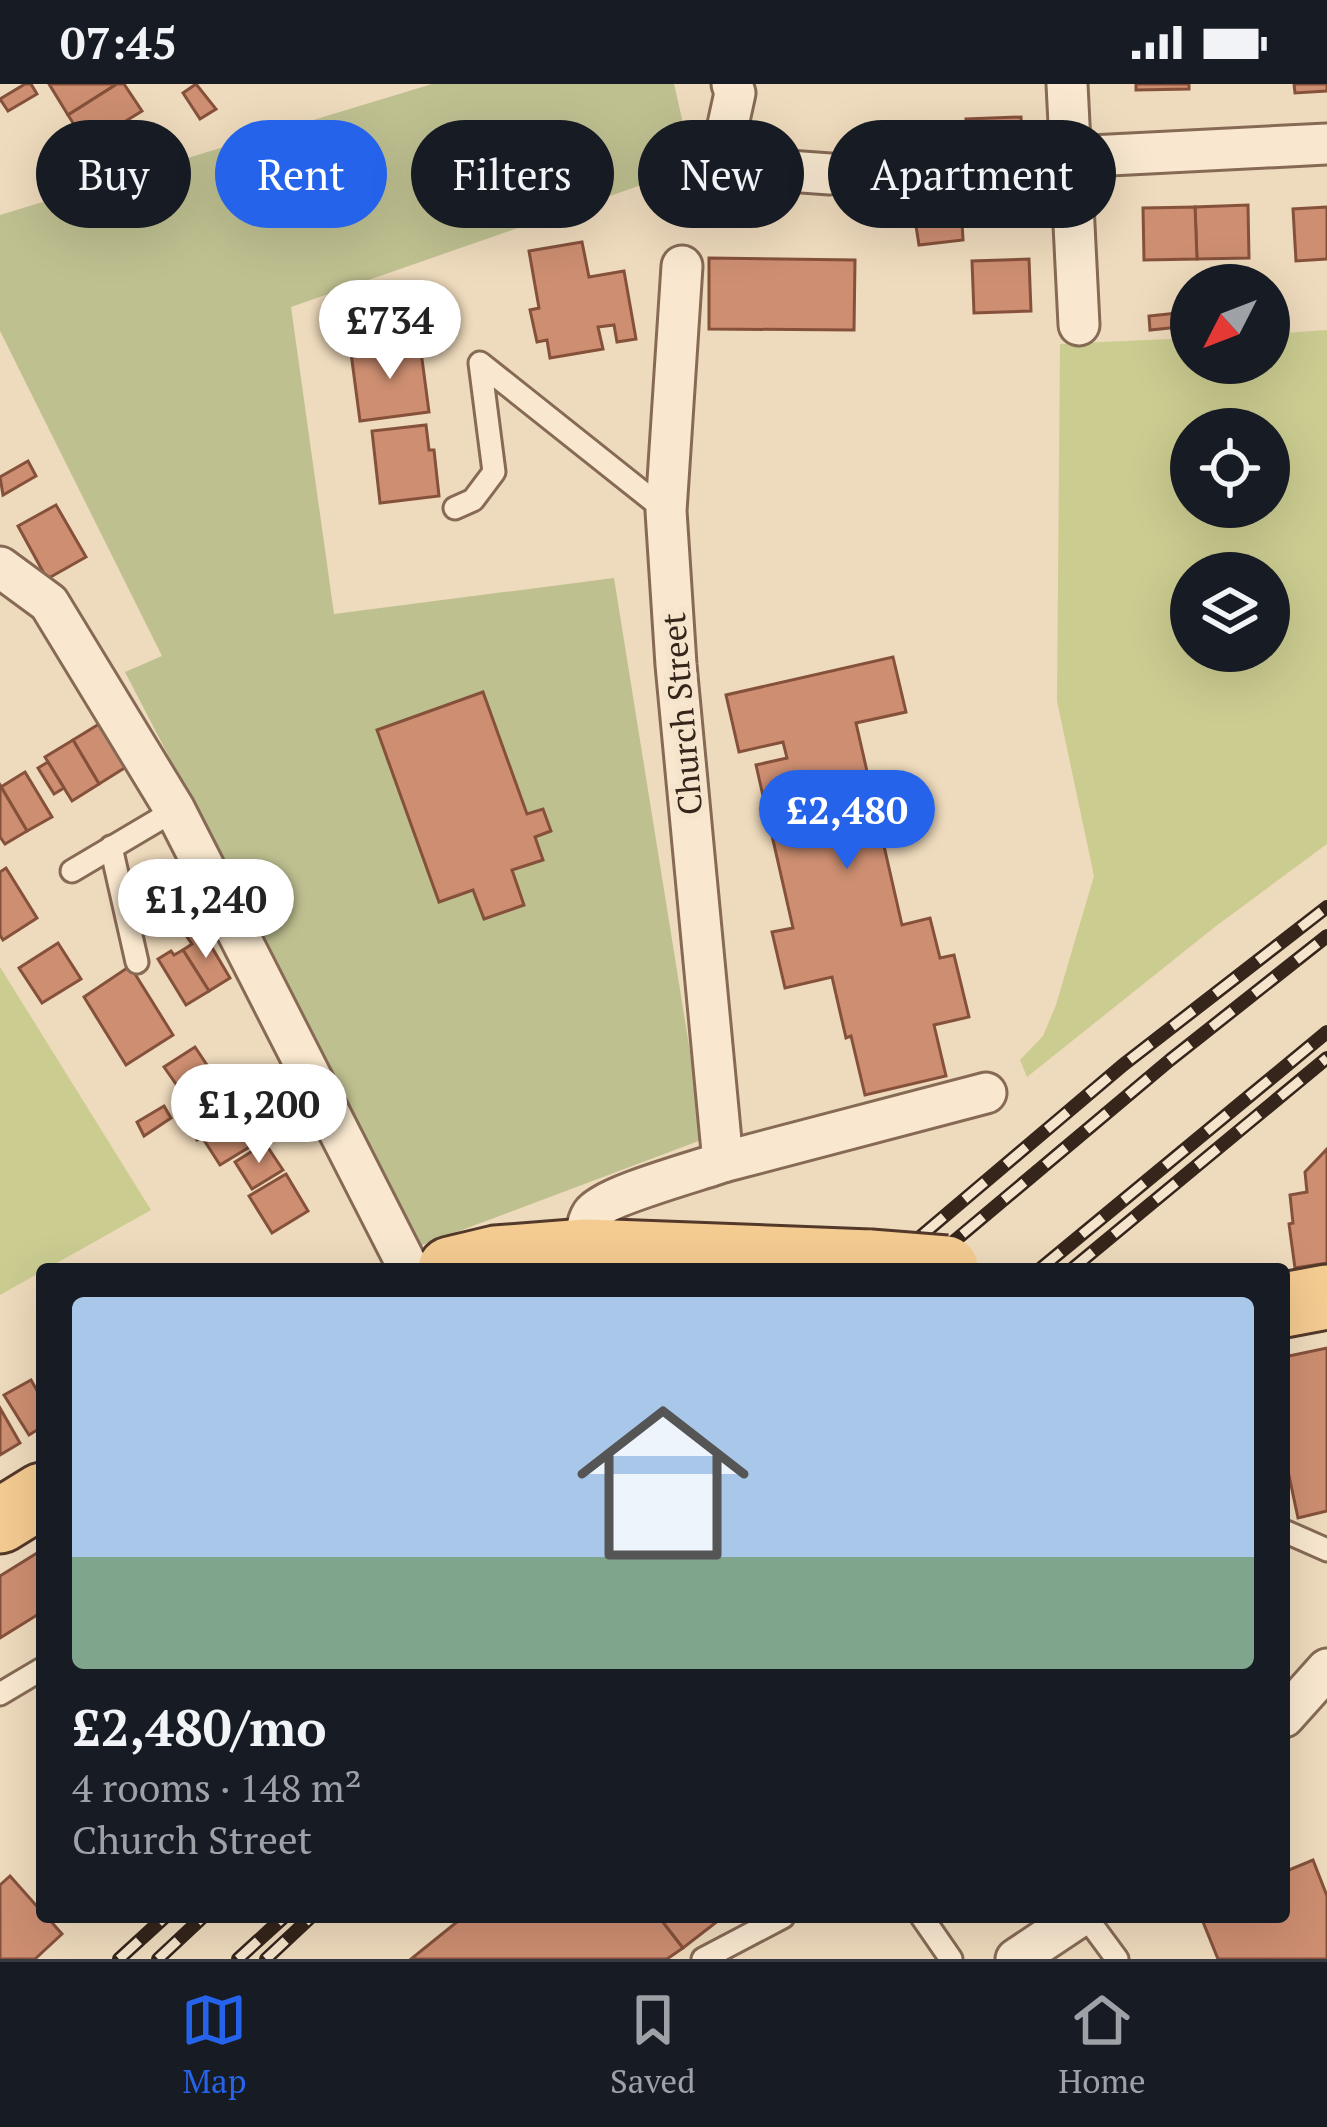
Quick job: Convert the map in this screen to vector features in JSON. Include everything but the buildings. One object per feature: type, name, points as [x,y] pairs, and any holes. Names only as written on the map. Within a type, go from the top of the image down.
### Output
[{"type":"main road","points":[[475,1263],[496,1258],[567,1258],[881,1263]]},
{"type":"main road","points":[[1290,1304],[1327,1298]]},
{"type":"main road","points":[[0,1521],[36,1499]]},
{"type":"street","points":[[732,84],[735,93],[719,166],[828,174]]},
{"type":"street","points":[[1067,84],[1069,120]]},
{"type":"street","points":[[1116,155],[1327,144]]},
{"type":"street","points":[[1074,228],[1079,325]]},
{"type":"street","name":"Church Street","points":[[682,266],[666,511],[723,1162]]},
{"type":"street","points":[[0,567],[49,603],[175,810],[407,1263]]},
{"type":"street","points":[[567,1258],[598,1207],[620,1197],[723,1162],[986,1093]]},
{"type":"street","points":[[1016,1959],[1073,1923]]},
{"type":"lane","points":[[455,508],[473,500],[494,472],[480,363],[666,511]]},
{"type":"lane","points":[[72,871],[175,810]]},
{"type":"lane","points":[[111,847],[136,962]]},
{"type":"lane","points":[[1290,1534],[1327,1550]]},
{"type":"lane","points":[[0,1694],[36,1673]]},
{"type":"lane","points":[[703,1959],[772,1923]]},
{"type":"lane","points":[[926,1923],[951,1959]]},
{"type":"lane","points":[[1088,1923],[1117,1959]]},
{"type":"green space","points":[[432,84],[674,84],[682,120],[638,120],[638,186],[614,195],[614,120],[411,120],[411,228],[518,228],[291,307],[334,614],[614,578],[704,1139],[422,1245],[125,672],[162,656],[0,331],[0,215],[36,204],[36,228],[191,228],[191,157],[215,150],[215,228],[387,228],[387,120],[313,120]]},
{"type":"green space","points":[[1327,330],[1327,844],[1027,1077],[1020,1060],[1043,1036],[1056,1005],[1094,876],[1057,701],[1060,344],[1170,339],[1170,384],[1290,384],[1290,333]]},
{"type":"green space","points":[[0,967],[151,1210],[57,1263],[36,1263],[36,1275],[0,1295]]},
{"type":"railway","points":[[889,1263],[1123,1065],[1327,907]]},
{"type":"railway","points":[[928,1263],[1170,1060],[1327,936]]},
{"type":"railway","points":[[1047,1263],[1327,1032]]},
{"type":"railway","points":[[1079,1263],[1327,1058]]},
{"type":"railway","points":[[119,1959],[158,1923]]},
{"type":"railway","points":[[158,1959],[197,1923]]},
{"type":"railway","points":[[238,1959],[277,1923]]},
{"type":"railway","points":[[266,1959],[305,1923]]}]
